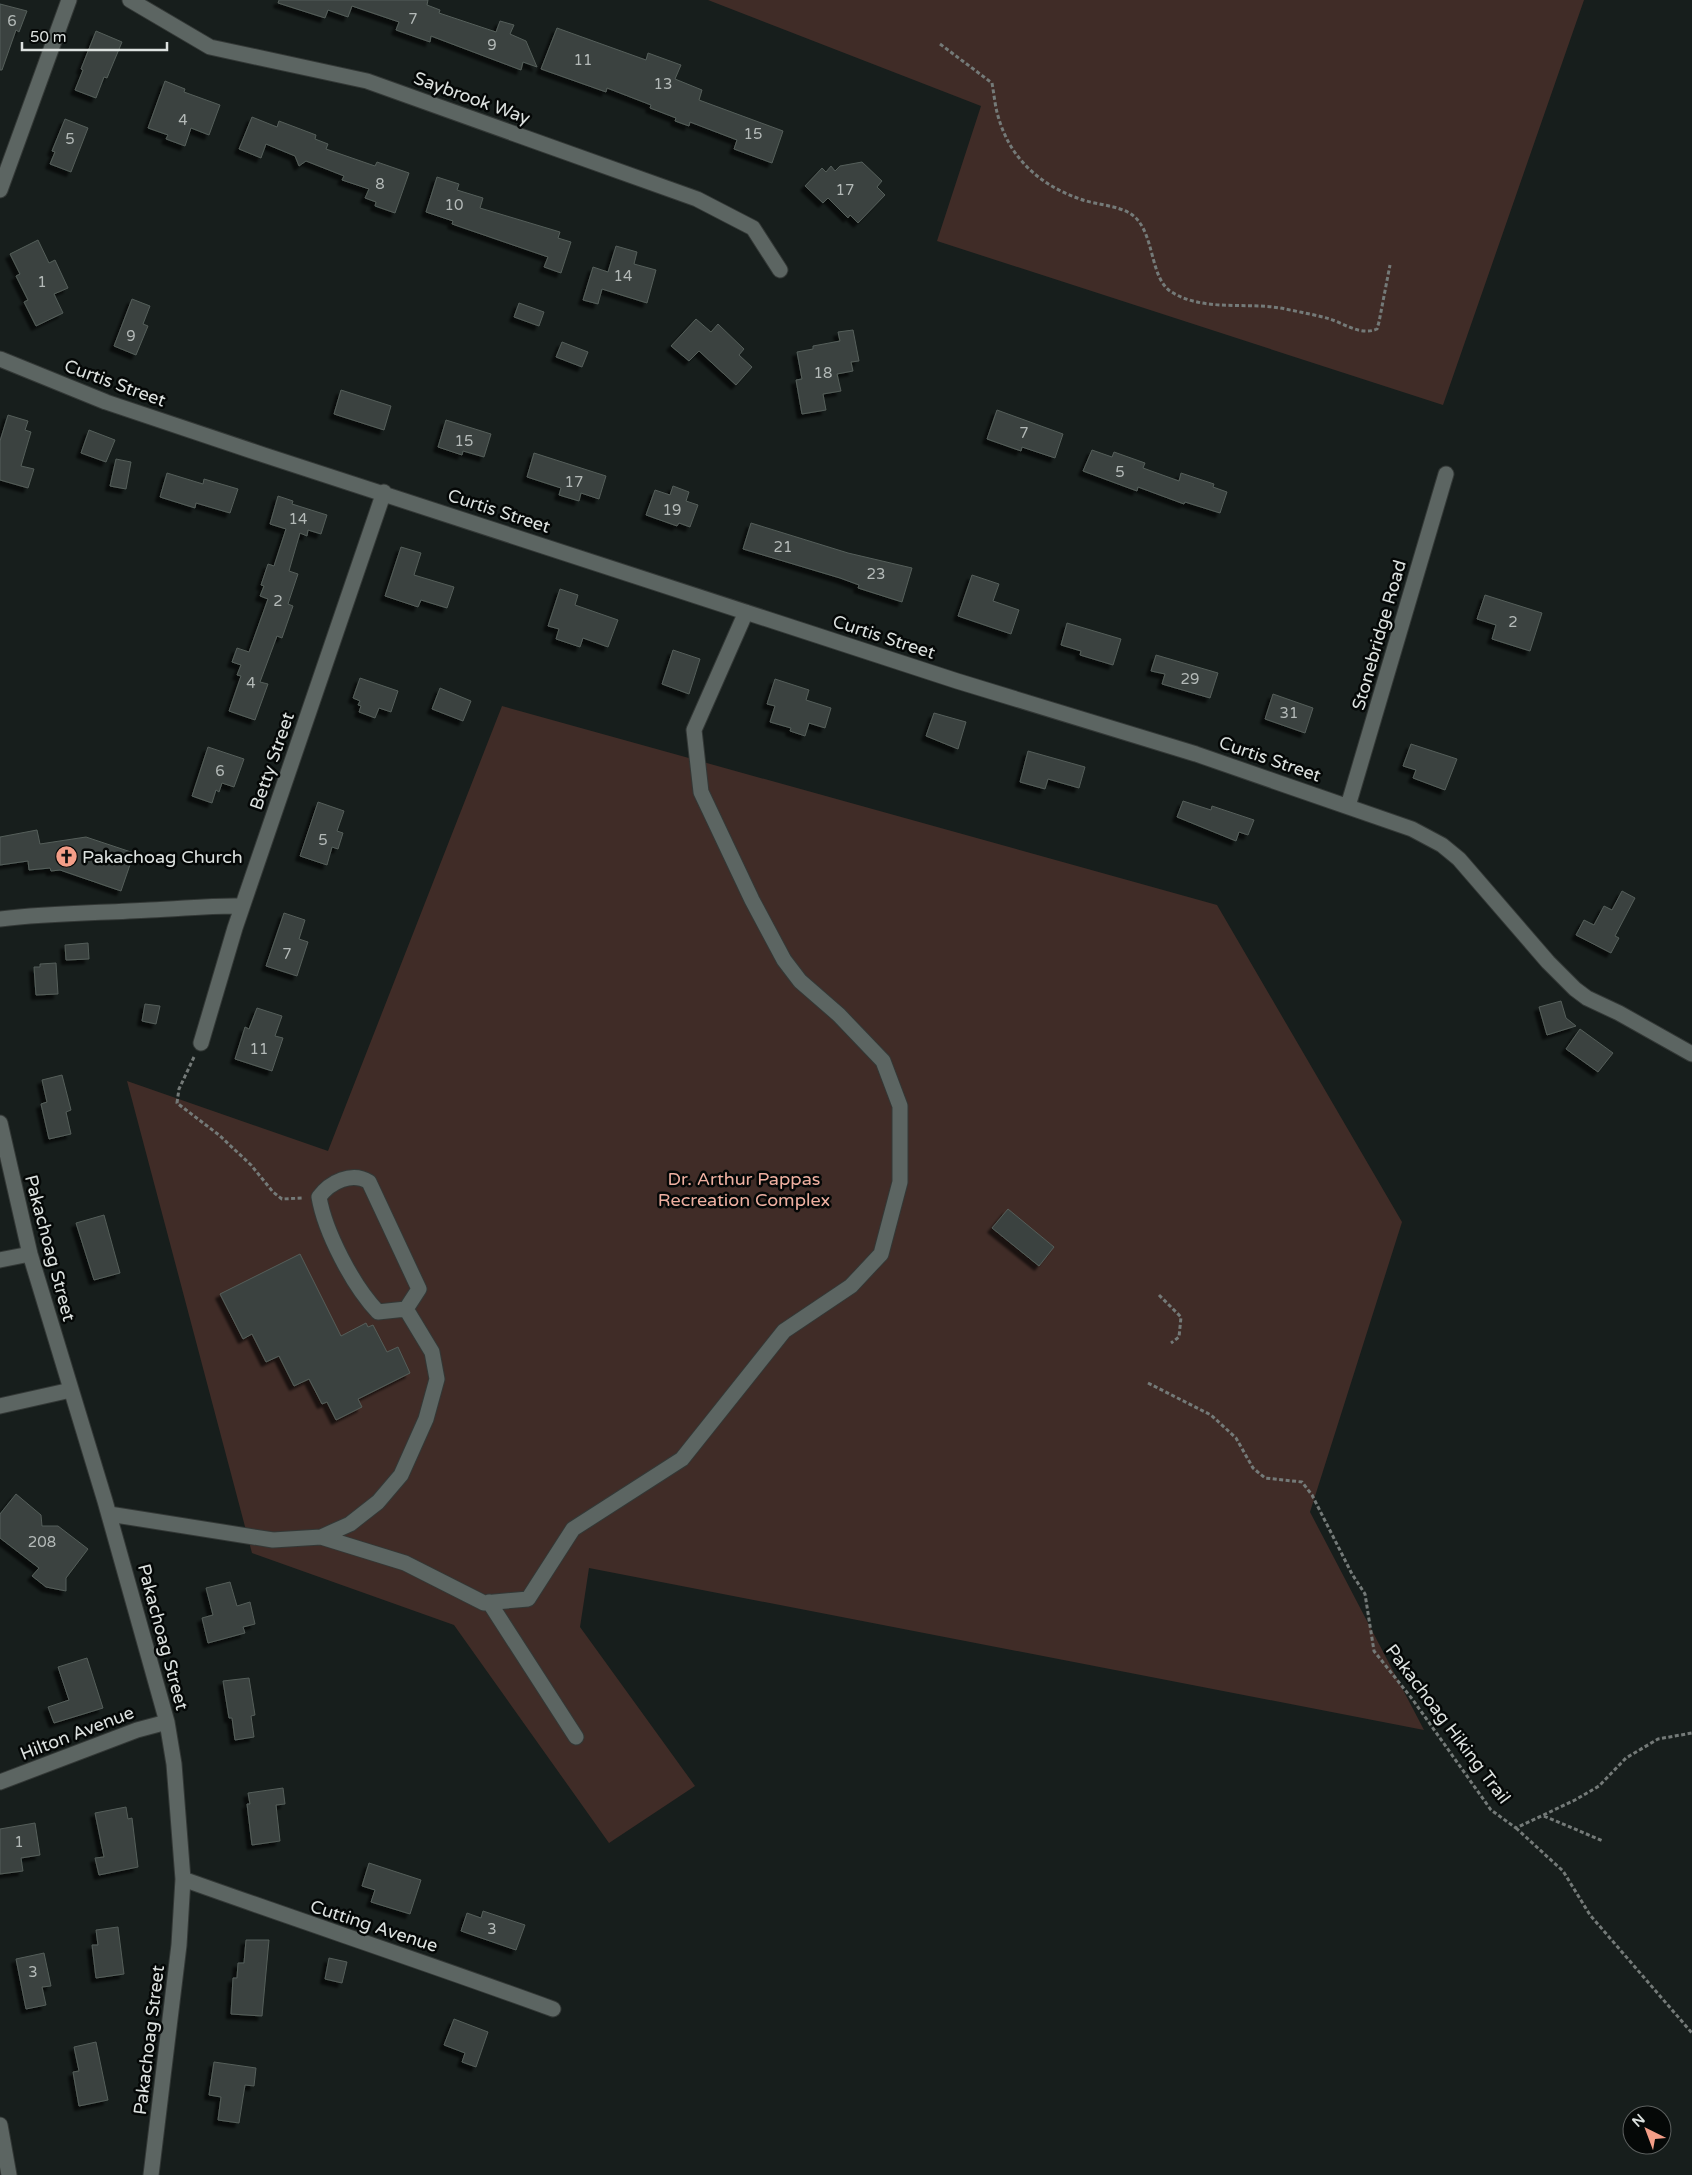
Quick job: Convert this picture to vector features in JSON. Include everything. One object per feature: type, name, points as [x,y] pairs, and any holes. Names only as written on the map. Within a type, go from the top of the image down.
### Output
[{"type":"street","points":[[0,190],[69,0]]},
{"type":"street","name":"Saybrook Way","points":[[130,0],[210,47],[366,81],[697,200],[752,228],[780,270]]},
{"type":"street","name":"Curtis Street","points":[[0,359],[106,402],[957,681],[1196,754],[1412,829],[1442,845],[1459,859],[1548,962],[1575,990],[1586,998],[1619,1013],[1692,1054]]},
{"type":"street","name":"Stonebridge Road","points":[[1348,806],[1446,474]]},
{"type":"street","name":"Betty Street","points":[[201,1043],[242,906],[384,492]]},
{"type":"street","points":[[321,1537],[405,1563],[484,1603],[528,1599],[573,1529],[682,1459],[784,1331],[851,1286],[881,1254],[900,1182],[900,1106],[883,1061],[838,1015],[800,982],[784,960],[752,900],[702,792],[694,730],[746,612]]},
{"type":"street","points":[[0,919],[50,913],[151,910],[211,905],[242,906]]},
{"type":"street","name":"Pakachoag Street","points":[[0,1122],[30,1254],[109,1514],[167,1722],[174,1764],[183,1880],[177,1964],[151,2175]]},
{"type":"street","points":[[349,1176],[361,1177],[369,1182],[419,1289],[406,1309],[378,1312],[365,1298],[347,1267],[321,1210],[319,1197],[324,1190],[349,1176]]},
{"type":"street","points":[[0,1260],[30,1254]]},
{"type":"street","points":[[109,1514],[273,1540],[321,1537],[350,1524],[378,1502],[400,1475],[426,1419],[437,1379],[432,1352],[406,1309]]},
{"type":"street","points":[[0,1406],[71,1390]]},
{"type":"street","points":[[489,1602],[576,1738]]},
{"type":"street","name":"Hilton Avenue","points":[[0,1782],[137,1730],[167,1722]]},
{"type":"street","name":"Cutting Avenue","points":[[183,1880],[309,1925],[441,1968],[553,2009]]},
{"type":"street","points":[[0,2125],[9,2175]]},
{"type":"path","points":[[940,44],[992,83],[998,116],[1005,134],[1026,167],[1037,178],[1079,199],[1132,214],[1146,236],[1161,279],[1169,290],[1177,294],[1196,302],[1283,308],[1371,332],[1377,329],[1379,322],[1390,265]]},
{"type":"path","points":[[201,1043],[179,1089],[177,1103],[219,1135],[251,1165],[272,1192],[282,1199],[319,1197]]},
{"type":"path","points":[[1159,1295],[1181,1318],[1179,1337],[1171,1342]]},
{"type":"path","name":"Pakachoag Hiking Trail","points":[[1148,1384],[1211,1415],[1236,1438],[1253,1468],[1265,1478],[1302,1482],[1312,1495],[1352,1574],[1365,1594],[1374,1651],[1413,1700],[1491,1810],[1516,1828]]},
{"type":"path","points":[[1692,1733],[1658,1739],[1626,1758],[1599,1786],[1516,1828],[1563,1871],[1590,1915],[1692,2033]]},
{"type":"path","points":[[1544,1815],[1603,1841]]},
{"type":"green space","points":[[708,0],[1584,0],[1443,405],[937,241],[981,106]]},
{"type":"green space","name":"Dr. Arthur Pappas Recreation Complex","points":[[502,706],[1217,905],[1402,1222],[1310,1512],[1424,1730],[589,1568],[580,1627],[695,1786],[609,1843],[454,1625],[252,1553],[127,1081],[328,1151]]},
{"type":"building","points":[[279,0],[428,0],[427,5],[440,10],[439,13],[496,32],[500,21],[514,25],[510,34],[526,41],[537,67],[523,62],[521,70],[431,36],[430,42],[396,30],[399,22],[352,6],[348,17],[328,10],[325,18],[278,3]]},
{"type":"building","points":[[0,4],[27,11],[19,32],[16,30],[2,70],[0,70]]},
{"type":"building","points":[[557,28],[646,60],[648,53],[681,65],[675,79],[702,90],[699,100],[783,131],[772,163],[734,149],[737,140],[690,122],[689,126],[675,121],[676,118],[650,108],[651,105],[607,88],[606,92],[541,69]]},
{"type":"building","points":[[96,31],[122,42],[107,78],[104,77],[96,98],[75,90]]},
{"type":"building","points":[[165,81],[185,89],[184,92],[220,105],[209,135],[191,128],[185,146],[166,139],[168,135],[148,128]]},
{"type":"building","points":[[252,117],[277,127],[279,121],[316,135],[315,139],[328,144],[326,149],[375,166],[377,162],[409,173],[395,213],[375,206],[376,202],[365,198],[369,189],[342,180],[344,176],[306,161],[299,166],[295,156],[266,144],[261,158],[239,149]]},
{"type":"building","points":[[65,119],[88,128],[71,172],[50,164],[55,152],[52,151]]},
{"type":"building","points":[[862,162],[882,181],[877,187],[885,195],[858,223],[850,215],[848,218],[828,198],[823,203],[805,186],[822,168],[826,172],[831,166],[835,171],[840,166]]},
{"type":"building","points":[[437,177],[459,184],[457,190],[483,198],[480,208],[560,232],[558,238],[571,242],[561,273],[544,267],[548,257],[452,224],[453,221],[426,212]]},
{"type":"building","points":[[38,240],[49,263],[55,260],[68,288],[54,294],[63,313],[36,326],[24,302],[28,300],[16,276],[20,274],[10,254]]},
{"type":"building","points":[[616,246],[637,252],[634,264],[656,270],[647,303],[602,289],[598,304],[583,300],[593,267],[608,272]]},
{"type":"building","points":[[132,299],[150,306],[143,324],[148,326],[136,355],[114,346]]},
{"type":"building","points":[[519,303],[544,312],[539,326],[514,317]]},
{"type":"building","points":[[696,319],[711,332],[718,324],[744,349],[739,355],[752,367],[736,385],[699,351],[689,361],[671,346]]},
{"type":"building","points":[[853,330],[859,361],[851,362],[853,371],[837,374],[841,391],[823,394],[826,410],[802,414],[796,380],[802,379],[797,352],[813,349],[813,346],[840,341],[838,332]]},
{"type":"building","points":[[562,342],[588,352],[582,367],[556,357]]},
{"type":"building","points":[[341,390],[391,406],[384,430],[334,414]]},
{"type":"building","points":[[997,410],[1063,434],[1055,458],[1022,447],[1021,451],[987,439]]},
{"type":"building","points":[[8,415],[28,421],[25,430],[31,432],[21,466],[34,469],[28,488],[0,480],[0,441]]},
{"type":"building","points":[[446,420],[491,434],[484,457],[463,451],[462,455],[438,447]]},
{"type":"building","points":[[89,430],[115,440],[106,462],[81,453]]},
{"type":"building","points":[[1092,450],[1112,457],[1114,452],[1145,463],[1143,468],[1179,481],[1181,473],[1214,484],[1213,487],[1227,492],[1220,513],[1185,502],[1184,504],[1138,487],[1137,491],[1083,471]]},
{"type":"building","points":[[534,453],[606,476],[599,499],[581,493],[579,501],[559,495],[561,488],[527,477]]},
{"type":"building","points":[[116,459],[131,462],[126,489],[110,486]]},
{"type":"building","points":[[167,473],[203,484],[204,479],[238,489],[230,513],[196,503],[195,508],[160,497]]},
{"type":"building","points":[[673,486],[689,492],[686,501],[698,505],[690,527],[679,523],[677,526],[646,515],[655,490],[670,495]]},
{"type":"building","points":[[278,496],[293,501],[292,504],[327,515],[321,534],[308,530],[307,536],[300,533],[289,571],[298,574],[288,604],[293,606],[282,638],[277,636],[260,682],[268,684],[255,720],[229,711],[241,676],[237,675],[241,665],[232,662],[237,648],[249,652],[268,599],[260,596],[264,586],[261,585],[268,564],[274,566],[286,529],[270,524]]},
{"type":"building","points":[[751,523],[848,553],[912,568],[902,602],[858,588],[859,585],[840,578],[743,549]]},
{"type":"building","points":[[401,547],[421,553],[414,575],[454,587],[447,608],[421,600],[418,607],[385,596]]},
{"type":"building","points":[[972,575],[999,584],[993,601],[1019,610],[1011,634],[958,616]]},
{"type":"building","points":[[560,589],[578,595],[575,605],[618,620],[608,647],[583,638],[580,647],[556,639],[559,629],[548,626]]},
{"type":"building","points":[[1485,595],[1542,613],[1530,651],[1492,639],[1496,625],[1477,619]]},
{"type":"building","points":[[1067,623],[1121,639],[1113,665],[1080,655],[1081,651],[1061,645]]},
{"type":"building","points":[[673,650],[700,659],[689,694],[662,684]]},
{"type":"building","points":[[1156,655],[1218,673],[1210,698],[1162,684],[1165,674],[1151,671]]},
{"type":"building","points":[[360,678],[398,691],[391,712],[379,708],[375,718],[359,712],[361,706],[358,705],[360,701],[353,698]]},
{"type":"building","points":[[775,679],[809,690],[806,700],[831,708],[825,728],[809,723],[805,736],[790,731],[791,728],[770,722],[775,706],[767,704]]},
{"type":"building","points":[[440,688],[471,701],[463,721],[432,709]]},
{"type":"building","points":[[1273,694],[1313,708],[1305,733],[1265,719]]},
{"type":"building","points":[[934,713],[966,722],[958,749],[926,736]]},
{"type":"building","points":[[1411,744],[1457,759],[1445,790],[1413,778],[1416,770],[1403,766]]},
{"type":"building","points":[[208,747],[244,759],[234,787],[222,783],[219,792],[216,790],[212,803],[192,796]]},
{"type":"building","points":[[1028,751],[1085,767],[1079,788],[1048,779],[1045,789],[1020,782]]},
{"type":"building","points":[[1183,801],[1211,810],[1212,806],[1254,820],[1248,835],[1239,832],[1236,841],[1177,817]]},
{"type":"building","points":[[318,802],[344,811],[337,831],[343,833],[338,849],[332,847],[327,865],[300,856]]},
{"type":"building","name":"Pakachoag Church","points":[[37,830],[40,844],[86,837],[134,853],[121,891],[60,870],[51,871],[50,868],[29,870],[28,861],[0,865],[0,837]]},
{"type":"building","points":[[1622,891],[1635,898],[1615,936],[1619,938],[1611,953],[1576,935],[1584,920],[1594,925],[1604,906],[1612,910]]},
{"type":"building","points":[[284,913],[305,920],[299,939],[308,942],[297,976],[266,966]]},
{"type":"building","points":[[88,943],[89,959],[66,960],[65,945]]},
{"type":"building","points":[[56,963],[58,994],[36,995],[34,967],[40,967],[40,964]]},
{"type":"building","points":[[1561,1001],[1566,1018],[1576,1026],[1547,1035],[1539,1007]]},
{"type":"building","points":[[145,1004],[160,1006],[156,1024],[142,1021]]},
{"type":"building","points":[[257,1008],[282,1016],[275,1036],[283,1038],[272,1071],[235,1059],[245,1027],[249,1029]]},
{"type":"building","points":[[1580,1029],[1613,1053],[1598,1072],[1566,1049]]},
{"type":"building","points":[[62,1075],[71,1110],[66,1112],[71,1134],[49,1139],[41,1104],[47,1102],[42,1080]]},
{"type":"building","points":[[1008,1209],[1054,1247],[1039,1266],[992,1228]]},
{"type":"building","points":[[104,1215],[120,1273],[94,1280],[76,1223]]},
{"type":"building","points":[[300,1254],[341,1336],[366,1323],[368,1327],[373,1325],[387,1352],[398,1347],[410,1373],[358,1399],[362,1407],[336,1420],[327,1402],[322,1404],[309,1379],[294,1386],[279,1356],[266,1362],[252,1334],[243,1339],[220,1294]]},
{"type":"building","points":[[16,1494],[41,1515],[42,1526],[58,1526],[88,1549],[66,1578],[66,1591],[46,1587],[32,1576],[39,1568],[0,1538],[0,1514]]},
{"type":"building","points":[[230,1582],[237,1606],[250,1602],[255,1624],[243,1627],[245,1633],[208,1643],[202,1618],[213,1615],[206,1588]]},
{"type":"building","points":[[87,1658],[103,1708],[54,1723],[48,1707],[69,1700],[58,1667]]},
{"type":"building","points":[[249,1678],[255,1715],[251,1716],[254,1737],[235,1740],[223,1681]]},
{"type":"building","points":[[283,1788],[285,1804],[276,1805],[280,1841],[252,1845],[247,1804],[250,1804],[248,1793]]},
{"type":"building","points":[[126,1807],[128,1819],[132,1818],[138,1867],[99,1875],[95,1858],[104,1857],[95,1813]]},
{"type":"building","points":[[35,1823],[40,1855],[21,1858],[23,1871],[0,1874],[0,1829]]},
{"type":"building","points":[[369,1863],[421,1880],[410,1914],[371,1902],[375,1890],[362,1886]]},
{"type":"building","points":[[483,1911],[525,1925],[516,1950],[461,1931],[467,1913],[481,1918]]},
{"type":"building","points":[[118,1927],[124,1974],[96,1978],[92,1945],[98,1945],[96,1930]]},
{"type":"building","points":[[246,1940],[269,1940],[262,2016],[231,2014],[233,1978],[237,1978],[238,1963],[244,1963]]},
{"type":"building","points":[[44,1953],[51,1986],[42,1987],[46,2005],[26,2009],[16,1959]]},
{"type":"building","points":[[329,1958],[347,1962],[342,1983],[325,1979]]},
{"type":"building","points":[[454,2019],[488,2032],[476,2067],[462,2062],[465,2053],[444,2045]]},
{"type":"building","points":[[96,2042],[108,2100],[79,2106],[73,2072],[79,2071],[74,2047]]},
{"type":"building","points":[[214,2062],[256,2068],[254,2086],[245,2085],[239,2123],[218,2120],[221,2097],[209,2095]]},
{"type":"place","name":"Pakachoag Church","points":[[66,857]]}]
